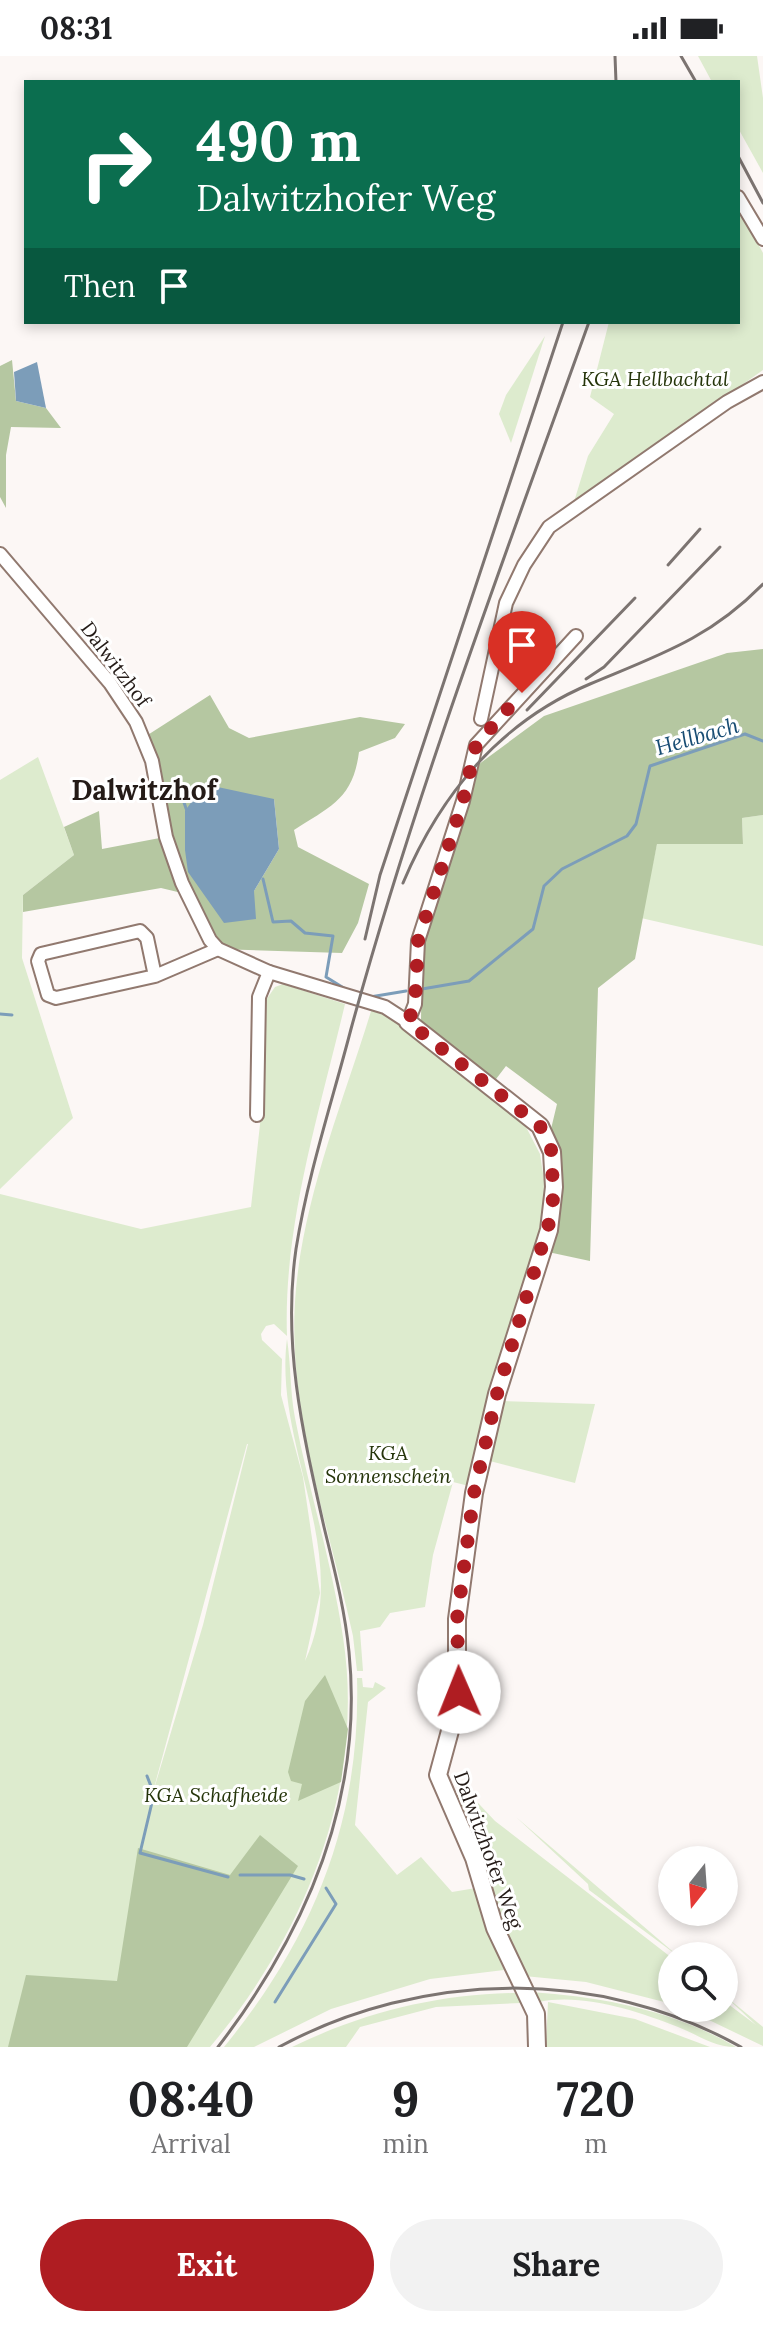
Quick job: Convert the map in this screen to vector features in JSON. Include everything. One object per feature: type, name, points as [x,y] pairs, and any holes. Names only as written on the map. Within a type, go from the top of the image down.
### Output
[{"type":"street","points":[[740,200],[763,239]]},
{"type":"street","points":[[481,719],[506,603],[524,565],[549,527],[727,402],[763,382]]},
{"type":"street","name":"Dalwitzhof","points":[[0,554],[110,683],[136,722],[152,761],[166,837],[182,883],[199,922],[218,949]]},
{"type":"street","points":[[408,1022],[415,1004],[418,941],[463,801],[476,745],[576,636]]},
{"type":"street","points":[[155,976],[147,938],[140,931],[41,954],[38,961],[48,995],[56,998],[155,976],[218,949],[269,972],[259,997],[257,1115]]},
{"type":"street","name":"Dalwitzhofer Weg","points":[[269,972],[372,1003],[408,1022],[540,1126],[552,1152],[553,1198],[549,1230],[497,1394],[474,1493],[457,1619],[457,1705],[438,1775],[474,1858],[495,1928],[536,2014],[537,2047]]},
{"type":"green space","points":[[698,56],[757,56],[763,98],[763,173],[740,132],[740,80],[711,80]]},
{"type":"green space","name":"KGA Hellbachtal","points":[[740,211],[763,253],[763,370],[573,505],[588,456],[614,414],[590,397],[608,324],[740,324]]},
{"type":"green space","points":[[545,336],[511,443],[499,414],[506,395]]},
{"type":"green space","points":[[12,360],[16,401],[46,408],[61,428],[11,427],[6,455],[6,508],[0,497],[0,366]]},
{"type":"green space","points":[[763,649],[763,815],[742,818],[743,844],[657,844],[635,959],[598,988],[590,1261],[548,1252],[558,1154],[551,1129],[557,1104],[506,1066],[493,1083],[423,1030],[421,1021],[422,934],[472,790],[475,767],[544,716],[727,653]]},
{"type":"green space","points":[[210,695],[229,728],[249,738],[360,717],[405,724],[395,738],[359,752],[352,781],[346,791],[329,807],[294,830],[298,847],[369,884],[358,923],[342,953],[218,949],[186,894],[161,888],[23,912],[23,895],[74,855],[64,827],[99,811],[102,849],[165,837],[143,738]],"holes":[[[274,799],[279,849],[254,891]]]},
{"type":"green space","points":[[38,757],[74,855],[23,895],[22,958],[73,1118],[0,1189],[0,780]]},
{"type":"green space","points":[[763,815],[763,946],[641,918],[657,844],[743,844],[742,818]]},
{"type":"green space","name":"KGA Schafheide","points":[[283,984],[345,1004],[297,1210],[287,1294],[287,1336],[274,1324],[266,1326],[261,1334],[262,1340],[282,1359],[281,1395],[303,1477],[320,1593],[317,1541],[291,1420],[286,1379],[287,1339],[295,1418],[343,1637],[348,1693],[345,1748],[336,1802],[321,1856],[300,1907],[244,2003],[210,2047],[0,2047],[0,1194],[141,1229],[251,1207],[261,1115],[264,1003],[275,987]],"holes":[[[248,1444],[203,1625],[151,1799]],[[320,1593],[318,1621],[305,1661]]]},
{"type":"green space","name":"KGA Sonnenschein","points":[[372,1008],[383,1012],[525,1125],[540,1154],[544,1180],[543,1222],[469,1486],[453,1482],[433,1555],[425,1607],[390,1613],[380,1627],[360,1631],[363,1671],[357,1671],[353,1636],[311,1464],[297,1377],[294,1333],[296,1289],[308,1217]]},
{"type":"green space","points":[[500,1401],[595,1404],[575,1483],[486,1460]]},
{"type":"green space","points":[[325,1675],[348,1729],[341,1782],[298,1801],[302,1784],[291,1781],[288,1772],[305,1701]]},
{"type":"green space","points":[[357,1678],[362,1678],[363,1687],[373,1688],[375,1682],[386,1688],[368,1702],[355,1825],[397,1875],[421,1857],[452,1892],[476,1888],[484,1923],[504,1970],[430,1979],[331,2009],[254,2047],[224,2047],[283,1963],[307,1919],[326,1874],[351,1780]]},
{"type":"green space","points":[[464,1788],[495,1821],[658,1947],[658,2000],[586,1982],[524,1976],[498,1924],[451,1801]]},
{"type":"green space","points":[[516,1817],[662,1942],[589,1890],[588,1884]]},
{"type":"green space","points":[[260,1835],[298,1866],[187,2047],[8,2047],[26,1975],[117,1981],[138,1848],[230,1875]]},
{"type":"green space","points":[[531,1992],[611,2002],[658,2014],[658,2020],[592,2002],[539,2002]]},
{"type":"green space","points":[[515,1993],[521,2003],[436,2007],[360,2027],[346,2047],[292,2047],[345,2024],[400,2008],[457,1997]]},
{"type":"green space","points":[[548,2002],[635,2019],[710,2047],[546,2047]]},
{"type":"green space","points":[[738,2006],[763,2027],[763,2046],[713,2022],[738,2022],[738,2012],[756,2025]]},
{"type":"green space","points":[[664,2022],[681,2022],[736,2047],[713,2043]]},
{"type":"water","points":[[37,362],[46,408],[16,401],[14,372]]},
{"type":"water","points":[[213,786],[274,799],[279,849],[254,891],[256,919],[224,923],[188,872],[185,811],[197,794]]},
{"type":"waterway","name":"Hellbach","points":[[422,989],[469,981],[533,929],[544,886],[562,869],[627,836],[636,824],[650,766],[745,734],[763,741]]},
{"type":"waterway","name":"Hellbach","points":[[180,791],[188,814]]},
{"type":"waterway","name":"Hellbach","points":[[263,879],[273,922],[291,921],[305,933],[333,936],[326,977],[347,990]]},
{"type":"waterway","name":"Hellbach","points":[[370,997],[406,991]]},
{"type":"waterway","points":[[0,1014],[12,1015]]},
{"type":"waterway","points":[[147,1776],[154,1794],[140,1853],[228,1877]]},
{"type":"waterway","points":[[240,1875],[290,1875],[304,1879]]},
{"type":"waterway","points":[[275,2002],[336,1904],[326,1888]]},
{"type":"railway","points":[[615,56],[616,80]]},
{"type":"railway","points":[[681,56],[695,80]]},
{"type":"railway","points":[[740,160],[763,203]]},
{"type":"railway","points":[[365,939],[380,875],[562,324]]},
{"type":"railway","points":[[218,2047],[278,1958],[302,1911],[322,1862],[337,1812],[347,1760],[351,1707],[347,1636],[302,1423],[293,1355],[292,1285],[307,1193],[404,850],[463,673],[588,324]]},
{"type":"railway","points":[[668,565],[700,529]]},
{"type":"railway","points":[[586,679],[604,667],[720,547]]},
{"type":"railway","points":[[403,883],[435,820],[455,791],[501,740],[558,700],[703,632],[763,584]]},
{"type":"railway","points":[[527,710],[635,598]]},
{"type":"railway","points":[[279,2047],[334,2022],[392,2003],[451,1992],[510,1988],[570,1992],[629,2002],[686,2021],[741,2047]]},
{"type":"district","name":"Dalwitzhof","points":[[144,790]]},
{"type":"route","points":[[459,1692],[457,1619],[474,1493],[489,1422],[549,1230],[553,1210],[553,1164],[549,1140],[540,1126],[408,1022],[415,1004],[415,956],[422,924],[463,801],[476,745],[522,693]]}]
